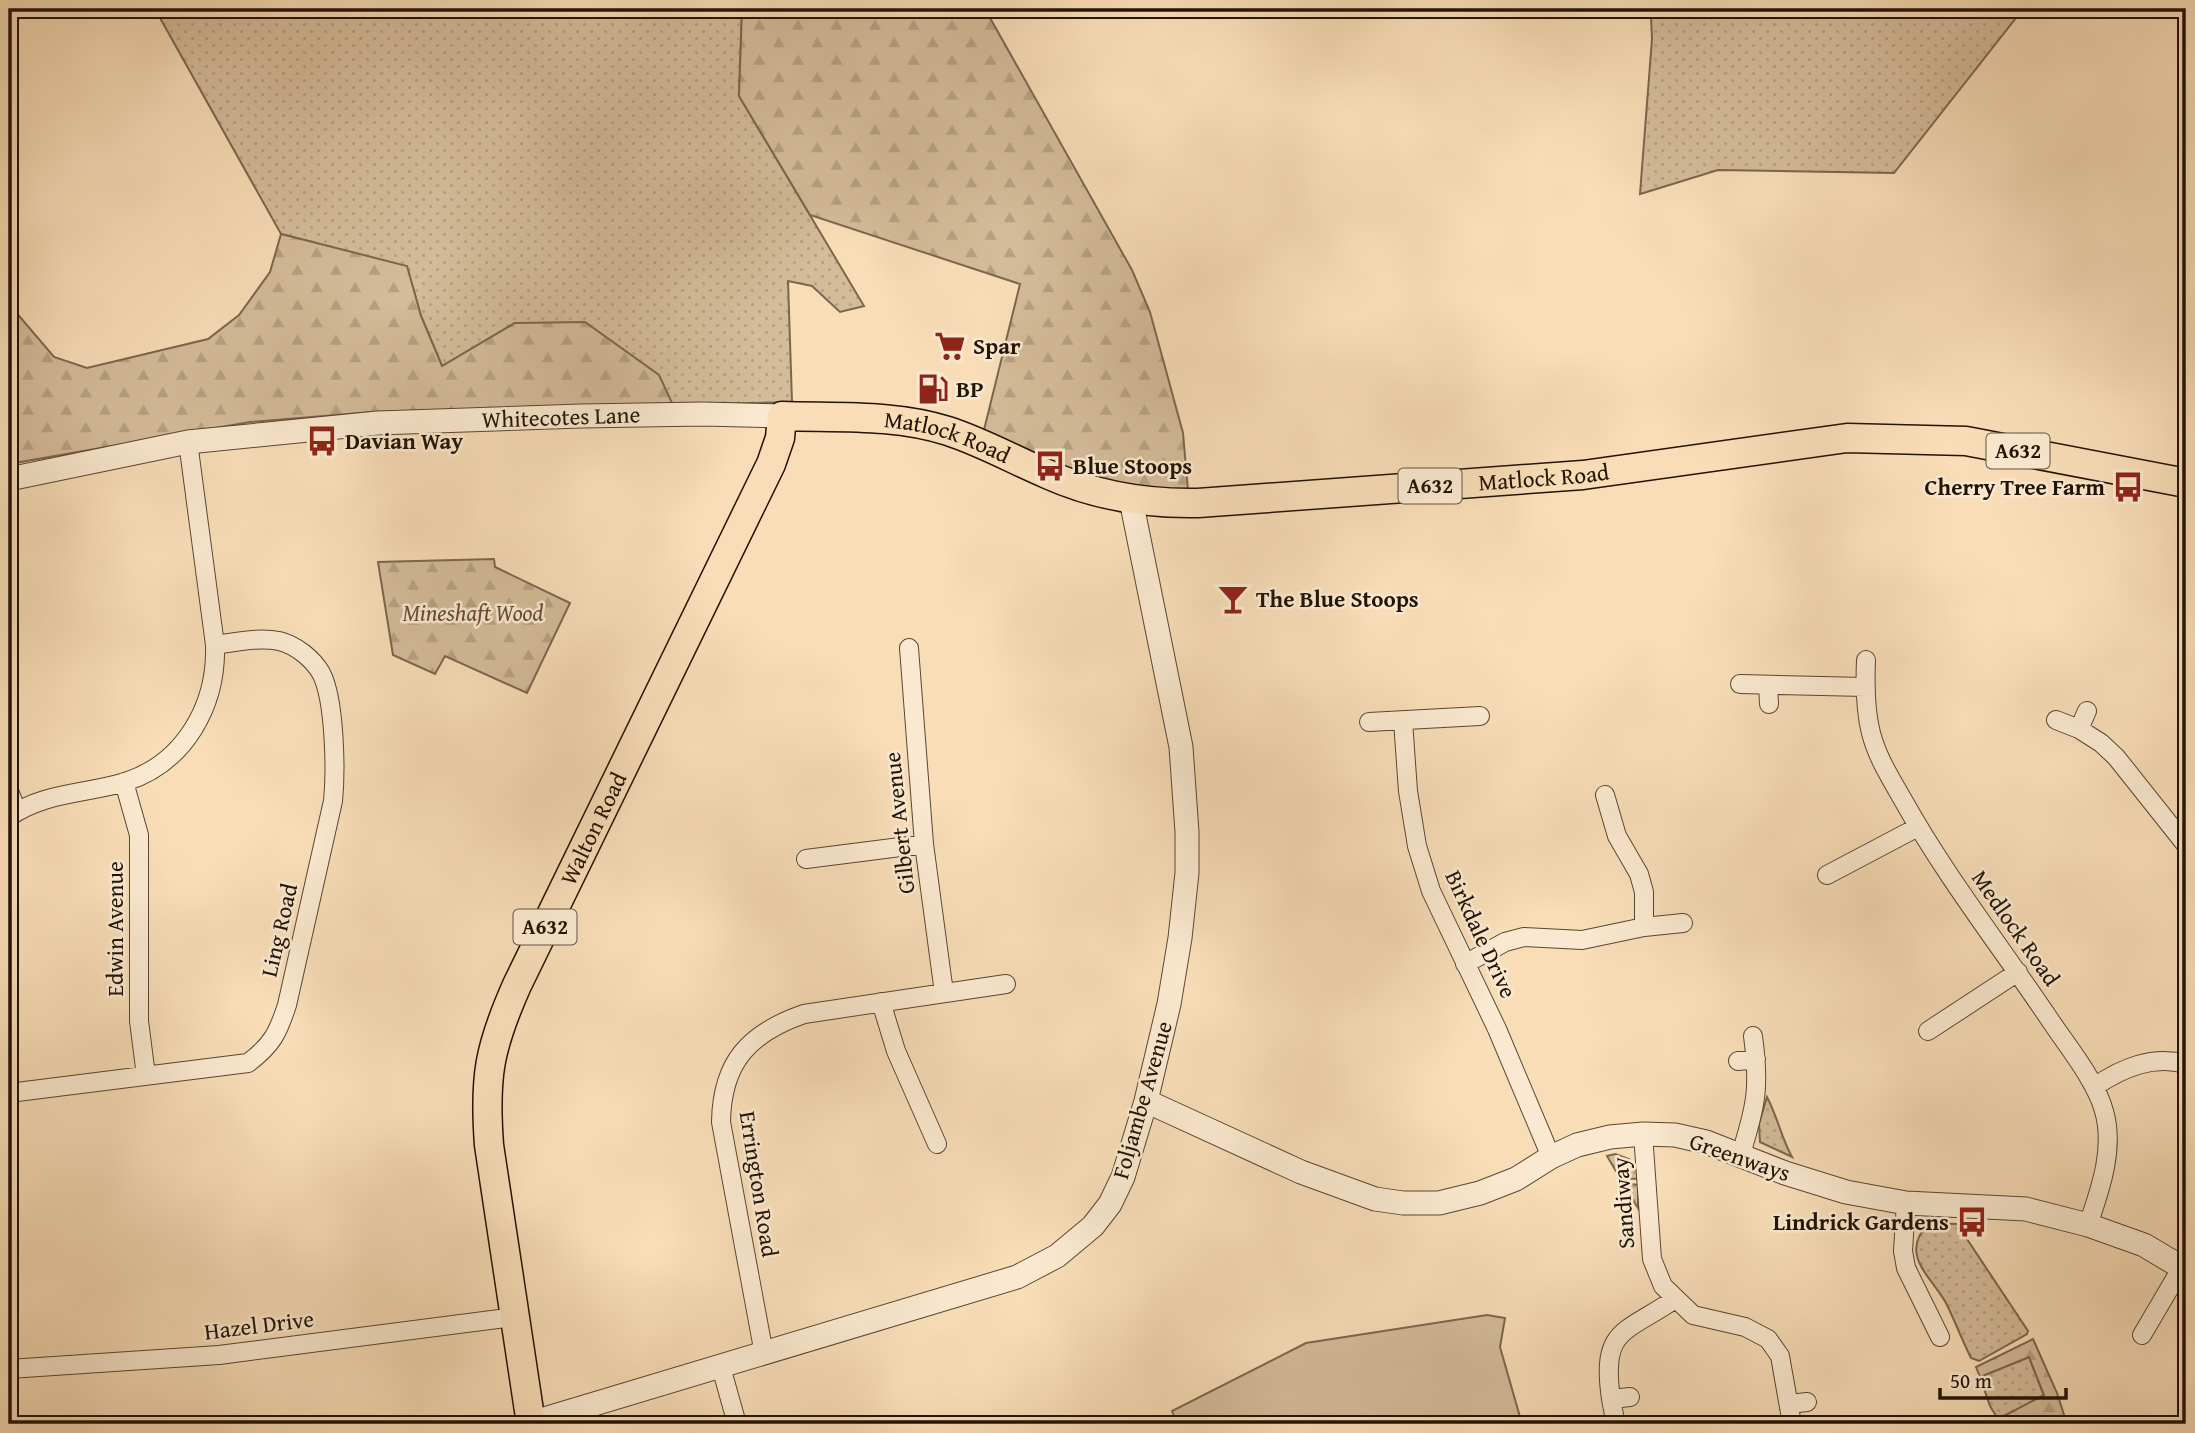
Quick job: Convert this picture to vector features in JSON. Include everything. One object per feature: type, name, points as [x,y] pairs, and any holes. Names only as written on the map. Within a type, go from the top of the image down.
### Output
[{"type":"main road","name":"Matlock Road","points":[[782,416],[890,420],[947,431],[1059,479],[1131,500],[1198,503],[1583,475],[1847,438],[1966,441],[2186,483]]},
{"type":"main road","name":"Walton Road","points":[[531,1424],[487,1112],[487,1076],[492,1049],[517,985],[771,464],[780,438],[782,416]]},
{"type":"street","name":"Whitecotes Lane","points":[[9,479],[188,442],[378,423],[631,415],[782,416]]},
{"type":"street","points":[[9,791],[13,814],[41,800],[124,782],[147,774],[167,760],[185,742],[208,701],[215,670],[215,645],[188,442]]},
{"type":"street","name":"Foljambe Avenue","points":[[531,1424],[1017,1277],[1057,1256],[1093,1226],[1110,1204],[1123,1177],[1146,1101],[1169,1004],[1187,873],[1181,747],[1131,500]]},
{"type":"street","name":"Ling Road","points":[[9,1093],[248,1063],[266,1049],[278,1032],[287,1005],[333,801],[336,769],[328,697],[322,675],[295,647],[279,641],[258,639],[215,645]]},
{"type":"street","name":"Gilbert Avenue","points":[[908,648],[924,844],[944,993]]},
{"type":"street","name":"Medlock Road","points":[[1866,660],[1865,687],[1871,732],[1877,751],[1917,827],[2094,1087],[2104,1111],[2108,1140],[2102,1183],[2088,1225]]},
{"type":"street","points":[[1740,684],[1865,687]]},
{"type":"street","points":[[1769,685],[1769,704]]},
{"type":"street","points":[[2079,729],[2087,711]]},
{"type":"street","points":[[1369,722],[1480,716]]},
{"type":"street","points":[[2056,720],[2079,729],[2101,743],[2116,757],[2186,845]]},
{"type":"street","name":"Birkdale Drive","points":[[1403,722],[1408,791],[1417,846],[1431,891],[1497,1028],[1551,1157]]},
{"type":"street","name":"Edwin Avenue","points":[[124,782],[139,835],[139,1021],[146,1076]]},
{"type":"street","points":[[1605,795],[1617,836],[1639,874],[1644,892],[1644,927]]},
{"type":"street","points":[[1831,867],[1917,827]]},
{"type":"street","points":[[806,859],[924,844]]},
{"type":"street","points":[[1465,964],[1505,942],[1524,937],[1582,940],[1644,927],[1683,923]]},
{"type":"street","points":[[1931,1023],[2018,972]]},
{"type":"street","name":"Errington Road","points":[[764,1354],[721,1122],[727,1080],[744,1049],[776,1023],[804,1014],[1006,984]]},
{"type":"street","points":[[881,1002],[896,1051],[937,1144]]},
{"type":"street","points":[[1741,1154],[1757,1097],[1753,1036]]},
{"type":"street","points":[[1738,1061],[1756,1059]]},
{"type":"street","points":[[2094,1087],[2139,1063],[2161,1060],[2186,1064]]},
{"type":"street","name":"Greenways","points":[[1146,1101],[1343,1189],[1375,1199],[1403,1203],[1439,1203],[1480,1193],[1516,1179],[1551,1157],[1577,1145],[1610,1137],[1675,1135],[1706,1142],[1785,1173],[1846,1192],[1906,1203],[2026,1209],[2088,1225],[2144,1245],[2184,1268]]},
{"type":"street","name":"Sandiway","points":[[1643,1134],[1652,1259],[1663,1286],[1693,1315],[1745,1327],[1768,1339],[1780,1356],[1798,1403],[1792,1424]]},
{"type":"street","points":[[1906,1203],[1903,1251],[1906,1268],[1940,1337]]},
{"type":"street","points":[[2142,1335],[2184,1268]]},
{"type":"street","points":[[1615,1420],[1608,1358],[1616,1340],[1628,1328],[1675,1299]]},
{"type":"street","name":"Hazel Drive","points":[[9,1369],[219,1355],[514,1317]]},
{"type":"street","points":[[722,1367],[737,1424]]},
{"type":"street","points":[[1611,1399],[1630,1397]]},
{"type":"green space","points":[[155,9],[742,9],[739,96],[864,306],[840,312],[812,286],[788,281],[792,402],[673,405],[515,323],[442,366],[421,316],[407,267],[281,234]]},
{"type":"green space","points":[[742,9],[985,9],[1132,270],[1150,312],[1183,433],[1188,490],[1137,487],[1068,474],[982,438],[1020,284],[810,215],[739,96]]},
{"type":"green space","points":[[1665,9],[2023,9],[1894,173],[1718,170],[1640,194],[1652,39],[1651,17]]},
{"type":"green space","points":[[281,234],[407,266],[421,316],[442,366],[515,323],[585,322],[659,375],[673,405],[372,412],[250,422],[9,464],[9,304],[54,357],[87,368],[208,339],[239,315],[270,272]]},
{"type":"green space","name":"Mineshaft Wood","points":[[494,559],[495,567],[570,603],[527,693],[445,656],[435,674],[393,655],[378,562]]},
{"type":"green space","points":[[1767,1097],[1792,1157],[1760,1142],[1759,1124]]},
{"type":"green space","points":[[1615,1154],[1629,1159],[1637,1171],[1637,1179],[1620,1178],[1607,1156]]},
{"type":"green space","points":[[1622,1183],[1638,1185],[1638,1208]]},
{"type":"green space","points":[[1929,1223],[1957,1224],[2028,1331],[2027,1334],[1979,1361],[1971,1358],[1946,1303],[1920,1265],[1916,1245],[1920,1234]]},
{"type":"green space","points":[[1487,1315],[1505,1318],[1500,1347],[1522,1424],[1177,1424],[1172,1411],[1306,1343]]},
{"type":"green space","points":[[2033,1339],[2057,1393],[2067,1424],[1998,1424],[1998,1419],[2044,1395],[2029,1357],[1980,1377],[1976,1367]]},
{"type":"green space","points":[[2029,1357],[2044,1396],[1998,1419],[1990,1406],[1980,1377]]},
{"type":"place","name":"Spar","points":[[950,346]]},
{"type":"place","name":"BP","points":[[933,389]]},
{"type":"place","name":"Davian Way","points":[[322,441]]},
{"type":"place","name":"Blue Stoops","points":[[1050,466]]},
{"type":"place","name":"Cherry Tree Farm","points":[[2128,487]]},
{"type":"place","name":"The Blue Stoops","points":[[1233,599]]},
{"type":"place","name":"Lindrick Gardens","points":[[1972,1222]]}]
